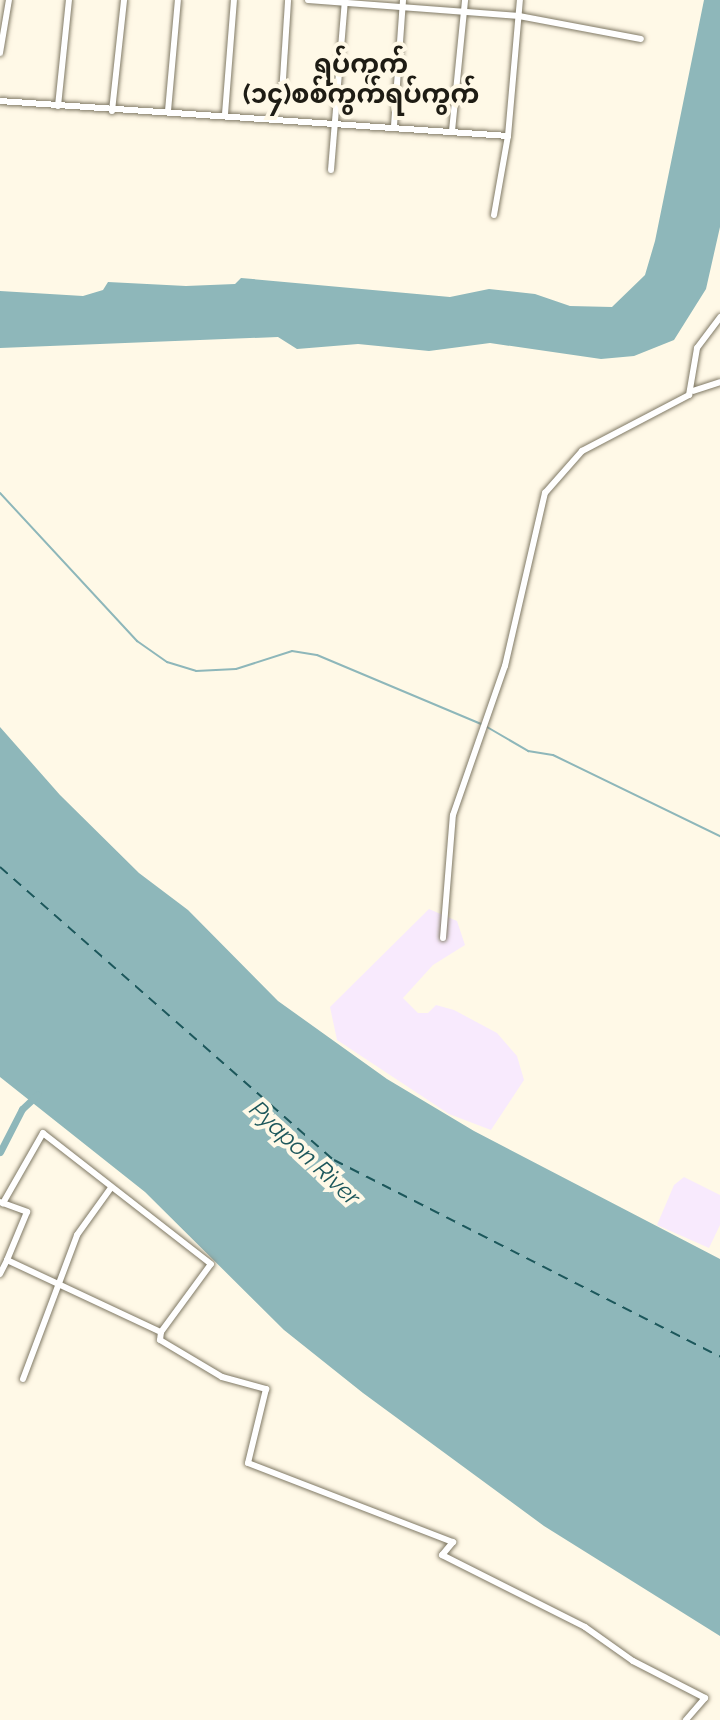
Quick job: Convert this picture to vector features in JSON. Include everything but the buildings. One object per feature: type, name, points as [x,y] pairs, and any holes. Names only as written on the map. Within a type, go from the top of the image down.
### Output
[{"type":"street","points":[[0,53],[9,0]]},
{"type":"street","points":[[58,106],[69,0]]},
{"type":"street","points":[[112,111],[124,0]]},
{"type":"street","points":[[168,111],[178,0]]},
{"type":"street","points":[[225,114],[234,0]]},
{"type":"street","points":[[282,94],[288,0]]},
{"type":"street","points":[[308,0],[403,3],[465,13],[519,16],[641,39]]},
{"type":"street","points":[[452,131],[465,0]]},
{"type":"street","points":[[494,215],[508,136],[520,0]]},
{"type":"street","points":[[331,170],[345,1]]},
{"type":"street","points":[[394,126],[403,3]]},
{"type":"street","points":[[0,101],[112,111],[225,114],[508,136]]},
{"type":"street","points":[[693,391],[697,348],[720,317]]},
{"type":"street","points":[[443,938],[453,815],[508,653],[547,490],[582,451],[693,391],[720,382]]},
{"type":"street","points":[[0,1274],[27,1212],[2,1202],[43,1133],[110,1189],[211,1264],[161,1332],[160,1340],[222,1377],[266,1389],[248,1463],[453,1542],[442,1555],[585,1627],[633,1661],[705,1698],[686,1720]]},
{"type":"street","points":[[23,1379],[77,1235],[110,1189]]},
{"type":"street","points":[[7,1260],[161,1332]]},
{"type":"shaded area","points":[[429,909],[457,921],[465,945],[433,965],[403,998],[418,1013],[428,1013],[436,1005],[454,1010],[497,1033],[517,1056],[524,1080],[491,1130],[449,1114],[337,1040],[330,1007]]},
{"type":"shaded area","points":[[684,1177],[720,1195],[720,1225],[709,1248],[657,1225],[674,1185]]},
{"type":"water","points":[[704,0],[720,0],[720,227],[706,289],[674,340],[634,356],[601,359],[490,343],[429,351],[358,344],[297,349],[278,337],[0,348],[0,291],[83,296],[103,290],[108,282],[186,286],[235,284],[241,278],[450,297],[489,289],[535,294],[570,306],[612,307],[645,275],[655,241]]},
{"type":"water","name":"Pyapon River","points":[[0,727],[60,795],[139,873],[188,910],[278,1001],[387,1079],[474,1131],[720,1259],[720,1636],[544,1526],[363,1393],[284,1330],[145,1192],[0,1077]]},
{"type":"waterway","points":[[0,493],[137,641],[167,662],[196,671],[236,669],[292,651],[317,655],[481,724]]},
{"type":"waterway","points":[[487,727],[528,751],[553,755],[720,836]]},
{"type":"waterway","points":[[0,1152],[22,1109],[37,1095]]},
{"type":"ferry route","points":[[0,867],[334,1160],[720,1357]]},
{"type":"district","name":"ရပ်ကွက် (၁၄)စစ်ကွက်ရပ်ကွက်","points":[[361,80]]}]
